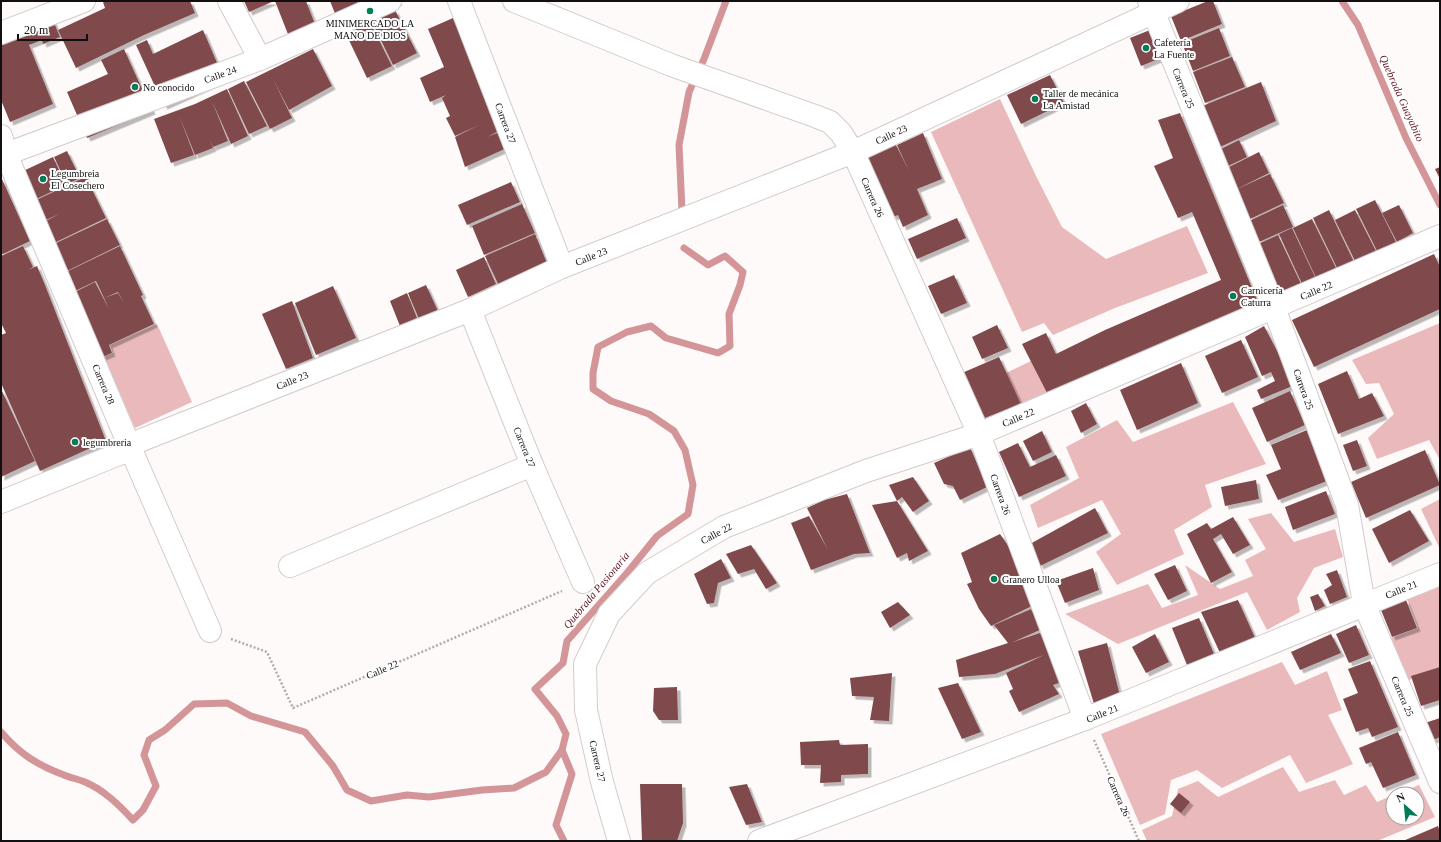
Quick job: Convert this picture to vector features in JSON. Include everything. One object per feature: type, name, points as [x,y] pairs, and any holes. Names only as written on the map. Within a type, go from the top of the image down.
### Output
[{"type":"street","points":[[1,33],[84,1]]},
{"type":"street","points":[[229,1],[260,59]]},
{"type":"street","name":"Calle 24","points":[[3,149],[260,59],[390,1]]},
{"type":"street","name":"Carrera 27","points":[[458,1],[562,267]]},
{"type":"street","name":"Carrera 26","points":[[514,1],[671,65],[830,122],[841,133],[853,152],[979,434],[1085,719]]},
{"type":"street","name":"Calle 23","points":[[1,502],[124,452],[129,445],[470,310],[562,267],[853,152],[1151,6],[1178,1]]},
{"type":"street","name":"Carrera 25","points":[[1151,6],[1274,308],[1347,505],[1364,604],[1440,782]]},
{"type":"street","name":"Carrera 28","points":[[3,149],[210,631]]},
{"type":"street","name":"Calle 22","points":[[609,614],[647,573],[724,527],[866,471],[979,434],[1440,236]]},
{"type":"street","name":"Carrera 27","points":[[470,310],[532,465],[583,582]]},
{"type":"street","points":[[290,566],[532,465]]},
{"type":"street","name":"Calle 21","points":[[760,841],[1085,719],[1440,574]]},
{"type":"street","name":"Carrera 27","points":[[609,614],[585,664],[586,710],[602,782],[619,841]]},
{"type":"path","name":"Calle 22","points":[[210,631],[267,652],[293,708],[583,582]]},
{"type":"path","name":"Carrera 26","points":[[1085,719],[1139,841]]},
{"type":"shaded area","points":[[1000,99],[1062,227],[1106,259],[1187,226],[1208,273],[1115,308],[1053,335],[1044,323],[1022,332],[931,132]]},
{"type":"shaded area","points":[[1440,323],[1440,460],[1429,440],[1377,459],[1368,438],[1394,414],[1379,383],[1366,384],[1352,360]]},
{"type":"shaded area","points":[[157,324],[192,402],[135,428],[104,357],[113,353],[110,345]]},
{"type":"shaded area","points":[[1031,361],[1047,393],[1021,404],[1006,373]]},
{"type":"shaded area","points":[[1233,402],[1266,464],[1205,485],[1212,507],[1174,530],[1184,554],[1117,585],[1096,552],[1121,534],[1102,500],[1038,528],[1030,505],[1079,478],[1066,447],[1117,420],[1133,442]]},
{"type":"shaded area","points":[[1440,499],[1440,547],[1439,547],[1421,509]]},
{"type":"shaded area","points":[[1271,513],[1294,542],[1335,529],[1343,557],[1314,568],[1297,598],[1300,612],[1267,630],[1247,592],[1118,644],[1065,614],[1148,584],[1162,608],[1198,595],[1185,565],[1220,589],[1253,576],[1245,560],[1266,549],[1248,519]]},
{"type":"shaded area","points":[[1440,583],[1440,668],[1404,682],[1388,639],[1418,628],[1406,596]]},
{"type":"shaded area","points":[[1282,662],[1295,685],[1327,671],[1342,710],[1328,715],[1353,764],[1306,783],[1290,755],[1222,788],[1197,770],[1171,780],[1165,814],[1140,825],[1101,734]]},
{"type":"shaded area","points":[[1283,767],[1299,792],[1335,780],[1344,795],[1366,785],[1377,802],[1385,798],[1385,826],[1413,826],[1377,841],[1147,841],[1142,830],[1172,816],[1178,789],[1198,781],[1218,797]]},
{"type":"shaded area","points":[[1425,797],[1435,817],[1425,821]]},
{"type":"building","points":[[190,1],[195,13],[144,35],[76,68],[58,30],[105,8],[103,2]]},
{"type":"building","points":[[244,1],[274,1],[249,12]]},
{"type":"building","points":[[275,1],[306,1],[320,37],[293,47]]},
{"type":"building","points":[[330,1],[400,1],[340,26]]},
{"type":"building","points":[[1208,1],[1213,1],[1222,24],[1181,41],[1171,16]]},
{"type":"building","points":[[395,10],[417,53],[393,65],[372,22]]},
{"type":"building","points":[[52,18],[60,37],[43,44],[42,40],[29,45],[53,104],[10,122],[1,100],[1,38]]},
{"type":"building","points":[[453,18],[501,130],[487,137],[502,131],[509,147],[465,167],[455,137],[479,125],[455,136],[446,118],[450,116],[442,98],[446,95],[430,102],[420,78],[444,67],[428,29]]},
{"type":"building","points":[[370,22],[392,66],[367,78],[346,34]]},
{"type":"building","points":[[1219,28],[1230,56],[1193,71],[1182,43]]},
{"type":"building","points":[[203,30],[224,79],[164,106],[136,45],[147,40],[153,54]]},
{"type":"building","name":"Cafetería La Fuente","points":[[1150,30],[1161,58],[1141,66],[1130,38]]},
{"type":"building","points":[[124,49],[152,111],[87,138],[67,92],[108,74],[101,60]]},
{"type":"building","points":[[313,49],[332,86],[289,110],[273,79],[292,118],[270,129],[246,82]]},
{"type":"building","points":[[1232,57],[1245,87],[1205,103],[1193,72]]},
{"type":"building","name":"Taller de mecánica La Amistad","points":[[1050,75],[1064,103],[1021,124],[1007,95]]},
{"type":"building","points":[[244,81],[267,126],[249,134],[228,89]]},
{"type":"building","points":[[1261,82],[1276,121],[1218,148],[1200,107]]},
{"type":"building","points":[[227,89],[248,136],[231,144],[212,101],[228,141],[213,147],[210,140],[213,148],[195,155],[179,115],[194,155],[171,163],[154,119],[195,104]]},
{"type":"building","points":[[1180,113],[1259,305],[1047,393],[1022,344],[1046,333],[1056,354],[1105,330],[1221,280],[1192,212],[1178,218],[1154,166],[1173,158],[1158,120]]},
{"type":"building","points":[[923,133],[942,179],[917,189],[928,215],[903,227],[898,215],[893,217],[865,157],[895,143],[909,171],[897,145]]},
{"type":"building","points":[[1239,140],[1247,157],[1226,167],[1219,150]]},
{"type":"building","points":[[67,151],[80,178],[67,184],[54,157]]},
{"type":"building","points":[[1259,152],[1269,173],[1237,189],[1227,168]]},
{"type":"building","points":[[53,157],[66,185],[34,200],[21,172]]},
{"type":"building","points":[[1440,167],[1440,179],[1435,169]]},
{"type":"building","points":[[83,171],[106,218],[54,243],[44,222],[59,214],[44,221],[34,201],[81,179],[78,173]]},
{"type":"building","points":[[1270,174],[1284,203],[1250,219],[1237,189]]},
{"type":"building","points":[[1,177],[30,241],[1,255]]},
{"type":"building","points":[[511,182],[520,202],[467,225],[458,205]]},
{"type":"building","points":[[1375,200],[1396,242],[1377,251],[1356,209]]},
{"type":"building","points":[[522,204],[535,233],[484,255],[472,226]]},
{"type":"building","points":[[1283,205],[1293,227],[1259,242],[1249,221]]},
{"type":"building","points":[[1399,205],[1413,233],[1397,242],[1382,213]]},
{"type":"building","points":[[1329,210],[1354,262],[1338,270],[1313,218]]},
{"type":"building","points":[[1355,210],[1376,251],[1355,261],[1335,220]]},
{"type":"building","points":[[957,218],[966,238],[917,259],[908,239]]},
{"type":"building","points":[[107,219],[120,245],[67,271],[54,244]]},
{"type":"building","points":[[1312,219],[1337,270],[1317,280],[1293,228]]},
{"type":"building","points":[[1292,228],[1316,279],[1303,286],[1279,234]]},
{"type":"building","points":[[535,234],[547,263],[498,284],[485,256]]},
{"type":"building","points":[[1278,235],[1302,286],[1281,296],[1258,244]]},
{"type":"building","points":[[23,246],[33,267],[28,270],[37,266],[106,441],[40,471],[1,383],[1,335],[6,333],[1,323],[1,256]]},
{"type":"building","points":[[120,246],[143,295],[141,296],[154,324],[109,345],[112,353],[98,359],[69,295],[95,282],[109,309],[96,281],[73,292],[64,273]]},
{"type":"building","points":[[1434,254],[1440,267],[1440,309],[1314,367],[1292,320]]},
{"type":"building","points":[[484,257],[496,284],[468,297],[456,270]]},
{"type":"building","points":[[954,275],[967,303],[941,314],[928,286]]},
{"type":"building","points":[[426,285],[438,311],[419,319],[408,293]]},
{"type":"building","points":[[333,286],[356,338],[316,355],[295,303]]},
{"type":"building","points":[[407,293],[417,318],[400,326],[390,301]]},
{"type":"building","points":[[292,301],[313,358],[286,369],[262,314]]},
{"type":"building","points":[[997,325],[1008,348],[982,359],[972,337]]},
{"type":"building","points":[[1264,326],[1295,385],[1261,399],[1257,390],[1275,381],[1271,372],[1262,376],[1245,337]]},
{"type":"building","points":[[1241,340],[1258,377],[1222,393],[1205,356]]},
{"type":"building","points":[[999,357],[1021,404],[982,419],[962,373]]},
{"type":"building","points":[[1181,363],[1198,403],[1137,430],[1120,390]]},
{"type":"building","points":[[1347,371],[1359,399],[1372,393],[1384,416],[1338,434],[1318,384]]},
{"type":"building","points":[[1,389],[35,461],[1,477]]},
{"type":"building","points":[[1290,391],[1305,425],[1267,442],[1252,408]]},
{"type":"building","points":[[1086,403],[1097,424],[1081,433],[1071,411]]},
{"type":"building","points":[[1307,430],[1327,481],[1278,500],[1266,475],[1281,469],[1271,445]]},
{"type":"building","points":[[1042,431],[1052,452],[1033,461],[1023,441]]},
{"type":"building","points":[[1357,440],[1367,466],[1353,471],[1343,445]]},
{"type":"building","points":[[1018,443],[1030,467],[1056,455],[1066,476],[1019,497],[999,452]]},
{"type":"building","points":[[970,447],[987,487],[960,500],[953,486],[944,484],[934,463]]},
{"type":"building","points":[[1425,450],[1440,485],[1366,518],[1351,482]]},
{"type":"building","points":[[913,477],[929,501],[913,512],[902,497],[897,501],[889,485]]},
{"type":"building","points":[[1256,480],[1259,499],[1225,506],[1221,487]]},
{"type":"building","points":[[1326,491],[1335,514],[1293,530],[1285,507]]},
{"type":"building","points":[[847,494],[870,553],[854,554],[811,570],[791,523],[809,516],[828,550],[807,508],[824,500]]},
{"type":"building","points":[[897,501],[928,551],[909,561],[907,553],[897,558],[872,505]]},
{"type":"building","points":[[1095,508],[1108,533],[1040,566],[1030,544]]},
{"type":"building","points":[[1410,510],[1429,541],[1389,563],[1372,529]]},
{"type":"building","points":[[1233,517],[1250,545],[1233,554],[1221,534],[1213,539],[1232,572],[1211,583],[1187,534],[1207,523],[1211,529]]},
{"type":"building","points":[[1000,534],[1009,547],[1034,605],[991,626],[979,609],[967,584],[972,582],[961,553]]},
{"type":"building","points":[[751,545],[777,583],[766,589],[754,569],[738,574],[726,554]]},
{"type":"building","points":[[721,559],[731,578],[718,583],[714,603],[707,604],[694,574]]},
{"type":"building","points":[[1175,565],[1187,591],[1168,600],[1154,574]]},
{"type":"building","points":[[1093,568],[1099,590],[1065,603],[1056,581]]},
{"type":"building","points":[[1337,570],[1347,597],[1330,604],[1324,590],[1332,585],[1326,574]]},
{"type":"building","points":[[1318,594],[1325,606],[1315,611],[1310,597]]},
{"type":"building","points":[[1238,600],[1256,640],[1221,655],[1201,612]]},
{"type":"building","points":[[1406,600],[1417,628],[1392,637],[1381,610]]},
{"type":"building","points":[[898,602],[910,615],[890,628],[881,612]]},
{"type":"building","points":[[1031,609],[1042,629],[1013,642],[1040,633],[1065,681],[1053,685],[1059,694],[1019,712],[1009,691],[1013,689],[1006,673],[1044,655],[995,674],[959,677],[956,660],[1008,643],[994,625]]},
{"type":"building","points":[[1199,618],[1214,654],[1187,665],[1172,628]]},
{"type":"building","points":[[1356,625],[1369,655],[1349,663],[1336,634]]},
{"type":"building","points":[[1155,634],[1169,662],[1146,673],[1132,647]]},
{"type":"building","points":[[1331,634],[1341,653],[1300,670],[1291,652]]},
{"type":"building","points":[[1107,643],[1120,696],[1094,704],[1078,651]]},
{"type":"building","points":[[1370,661],[1398,727],[1372,737],[1368,728],[1356,732],[1343,699],[1358,693],[1348,669]]},
{"type":"building","points":[[1440,667],[1440,700],[1421,706],[1411,676]]},
{"type":"building","points":[[892,673],[889,721],[870,720],[874,697],[852,696],[850,678]]},
{"type":"building","points":[[958,683],[981,732],[962,739],[938,688]]},
{"type":"building","points":[[677,687],[678,720],[659,720],[653,711],[654,688]]},
{"type":"building","points":[[1440,718],[1440,737],[1431,741],[1425,723]]},
{"type":"building","points":[[1398,732],[1416,775],[1383,788],[1371,762],[1366,764],[1359,748]]},
{"type":"building","points":[[839,740],[840,745],[868,744],[868,774],[841,775],[841,782],[820,783],[821,765],[801,765],[800,742]]},
{"type":"building","points":[[640,784],[682,784],[683,823],[677,841],[642,841]]},
{"type":"building","points":[[747,784],[762,822],[746,825],[729,787]]},
{"type":"building","points":[[1179,793],[1190,802],[1181,813],[1170,804]]},
{"type":"building","points":[[1438,826],[1440,832],[1439,841],[1403,841]]},
{"type":"waterway","name":"Quebrada Pasionaria","points":[[682,211],[679,145],[689,92],[704,59],[726,1]]},
{"type":"waterway","name":"Quebrada Guayabito","points":[[1342,1],[1358,25],[1406,138],[1440,205]]},
{"type":"waterway","name":"Quebrada Pasionaria","points":[[1,732],[15,747],[37,763],[99,789],[117,803],[133,820],[143,810],[156,786],[144,755],[149,740],[165,730],[194,704],[227,703],[251,716],[305,732],[333,766],[347,790],[371,801],[407,795],[429,797],[482,790],[514,788],[546,772],[562,750],[566,734],[557,716],[535,689],[563,663],[567,641],[627,573],[657,536],[688,514],[693,485],[685,450],[674,431],[649,414],[611,401],[593,389],[593,373],[598,347],[627,332],[651,326],[666,338],[718,353],[730,346],[729,314],[740,285],[743,272],[725,256],[708,265],[684,248]]},
{"type":"waterway","points":[[562,750],[572,774],[556,825],[564,841]]},
{"type":"place","name":"MINIMERCADO LA MANO DE DIOS","points":[[370,11]]},
{"type":"place","name":"Cafetería La Fuente","points":[[1146,48]]},
{"type":"place","name":"No conocido","points":[[135,87]]},
{"type":"place","name":"Taller de mecánica La Amistad","points":[[1035,99]]},
{"type":"place","name":"Legumbreia El Cosechero","points":[[43,179]]},
{"type":"place","name":"Carnicería Caturra","points":[[1233,296]]},
{"type":"place","name":"legumbreria","points":[[75,442]]},
{"type":"place","name":"Granero Ulloa","points":[[994,579]]}]
